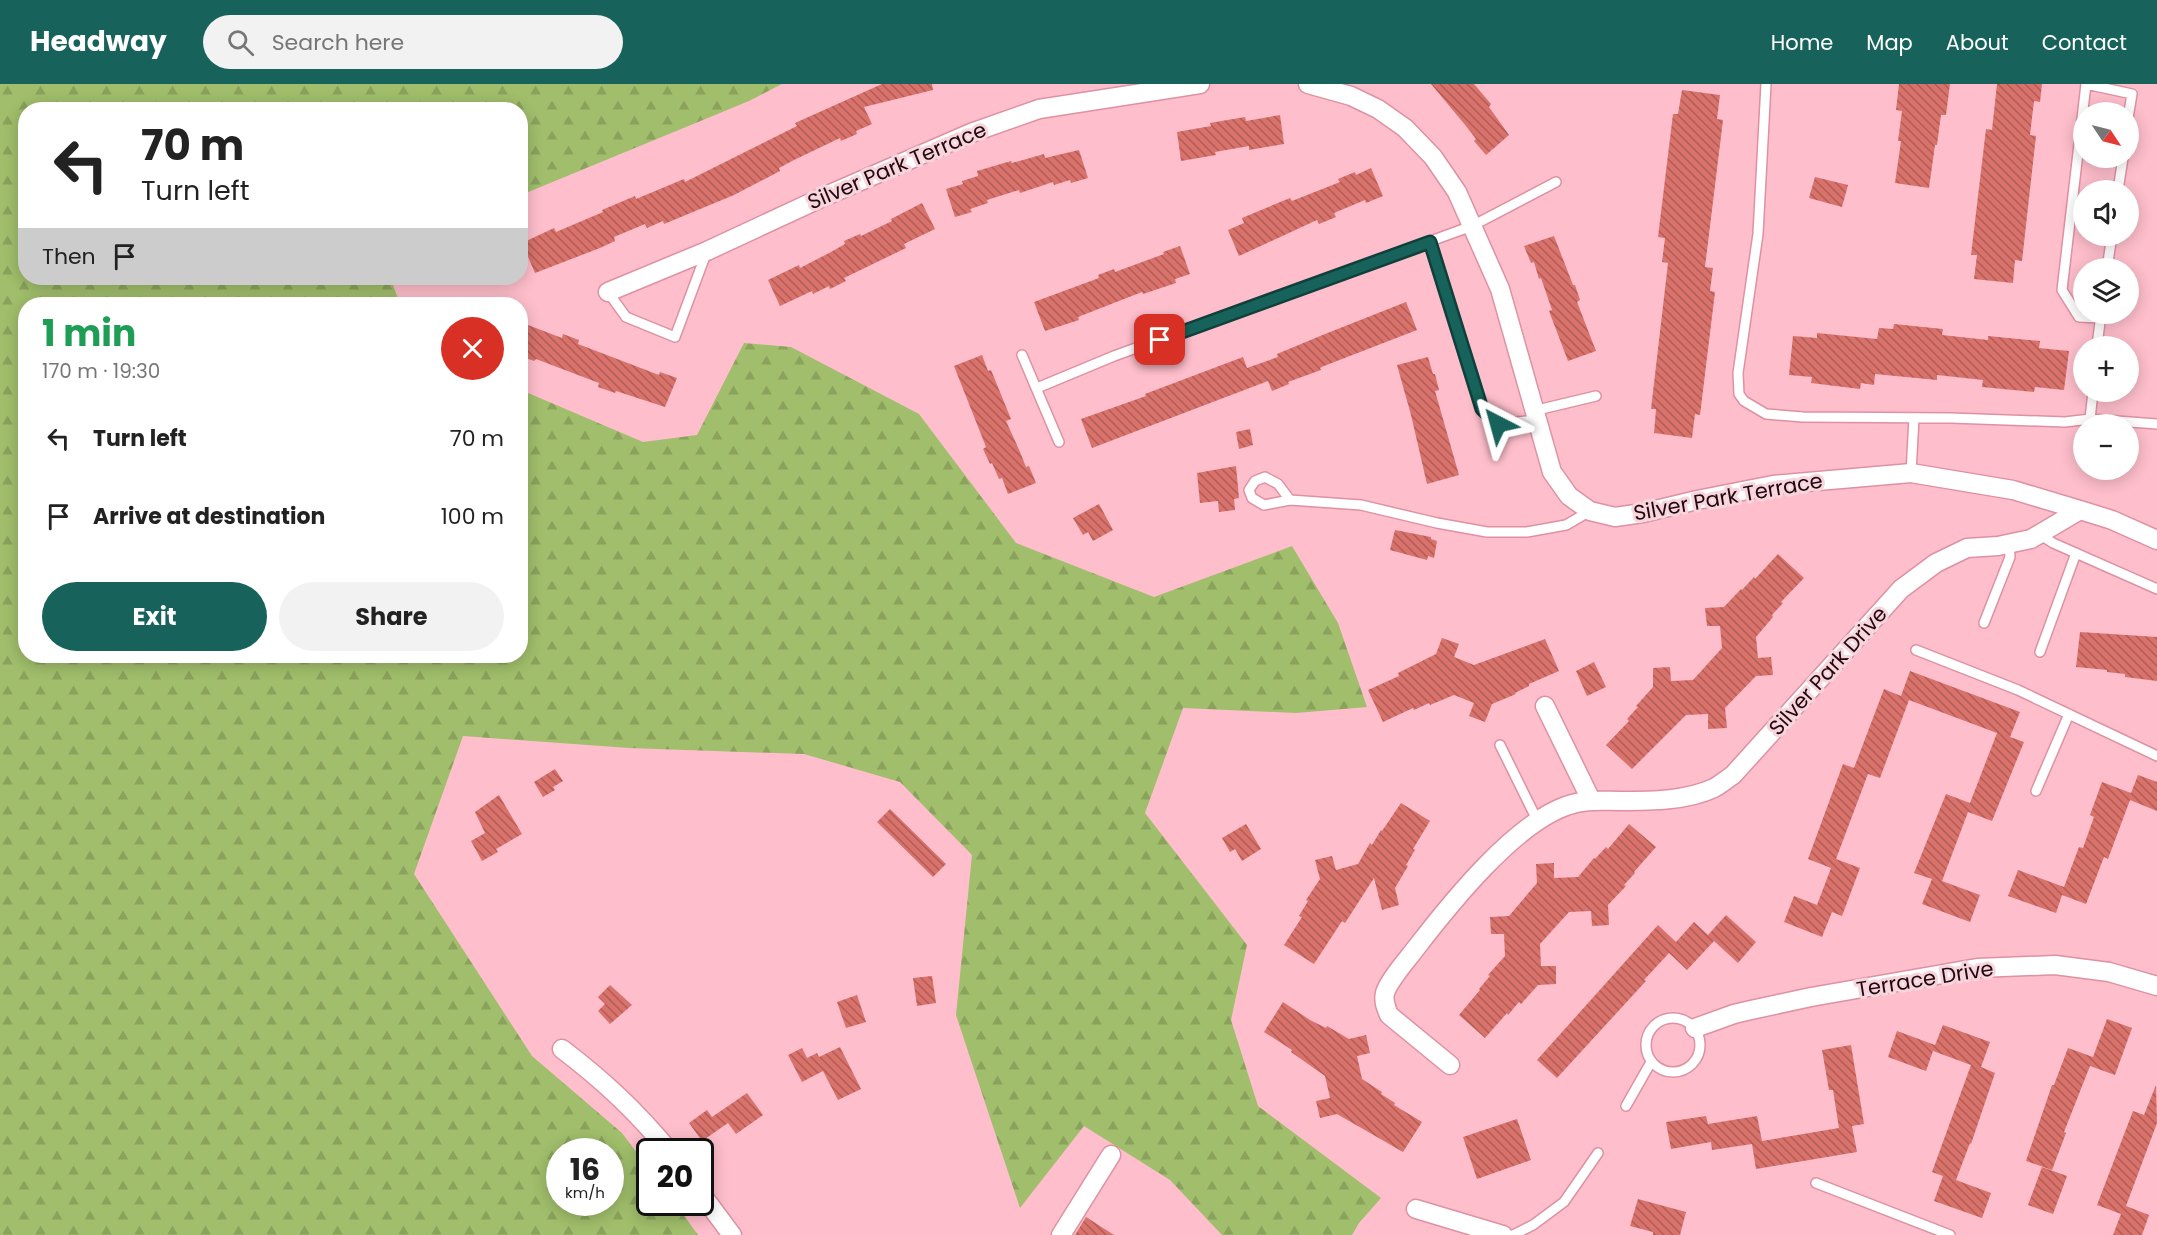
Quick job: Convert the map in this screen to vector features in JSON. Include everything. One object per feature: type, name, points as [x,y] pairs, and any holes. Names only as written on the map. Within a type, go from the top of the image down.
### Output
[{"type":"street","name":"Silver Park Terrace","points":[[608,292],[707,251],[821,198],[971,133],[1039,109],[1124,89],[1200,84]]},
{"type":"street","name":"Silver Park Terrace","points":[[1308,84],[1351,96],[1378,109],[1405,128],[1433,157],[1457,192],[1500,289],[1552,472],[1569,496],[1590,511],[1616,517],[1773,485],[1911,473],[2013,490],[2080,510]]},
{"type":"street","name":"Silver Park Drive","points":[[1450,1065],[1389,1016],[1384,1004],[1385,993],[1404,963],[1464,889],[1496,856],[1538,820],[1568,805],[1591,800],[1660,800],[1714,788],[1733,775],[1901,589],[1936,563],[1967,548],[2031,538],[2080,510]]},
{"type":"street","points":[[2080,510],[2112,520],[2157,540]]},
{"type":"street","points":[[1545,706],[1591,800]]},
{"type":"street","name":"Terrace Drive","points":[[1695,1028],[1751,1010],[1977,968],[2055,965],[2109,972],[2157,986]]},
{"type":"street","points":[[562,1049],[597,1075],[622,1098],[658,1138]]},
{"type":"street","points":[[1061,1235],[1111,1155]]},
{"type":"street","points":[[1416,1209],[1503,1235]]},
{"type":"street","points":[[714,1211],[732,1235]]},
{"type":"lane","points":[[1766,84],[1758,234],[1738,373],[1739,394],[1744,401],[1766,414],[1803,417],[2073,421]]},
{"type":"lane","points":[[2084,102],[2086,84],[2132,94],[2131,102]]},
{"type":"lane","points":[[2073,307],[2062,290],[2076,168]]},
{"type":"lane","points":[[1037,388],[1114,356],[1472,226],[1556,182]]},
{"type":"lane","points":[[1430,242],[1482,409],[1498,424],[1596,396]]},
{"type":"lane","points":[[608,292],[626,317],[675,337],[707,251]]},
{"type":"lane","points":[[1022,355],[1059,442]]},
{"type":"lane","points":[[1911,473],[1914,418]]},
{"type":"lane","points":[[2139,423],[2157,424]]},
{"type":"lane","points":[[1290,500],[1360,505],[1487,532],[1527,532],[1566,525],[1590,511]]},
{"type":"lane","points":[[2039,534],[2076,554],[2157,589]]},
{"type":"lane","points":[[1984,623],[2010,557],[2009,543]]},
{"type":"lane","points":[[2040,652],[2076,554]]},
{"type":"lane","points":[[1916,650],[2018,690],[2157,756]]},
{"type":"lane","points":[[2036,790],[2069,714]]},
{"type":"lane","points":[[1500,745],[1538,820]]},
{"type":"lane","points":[[1675,1018],[1686,1021],[1695,1028],[1700,1038],[1700,1050],[1696,1060],[1688,1068],[1677,1072],[1665,1072],[1651,1062],[1646,1046],[1647,1035],[1663,1019],[1675,1018]]},
{"type":"lane","points":[[1626,1106],[1651,1062]]},
{"type":"lane","points":[[1513,1235],[1533,1225],[1564,1202],[1598,1153]]},
{"type":"lane","points":[[1816,1183],[1950,1235]]},
{"type":"green space","points":[[0,84],[782,84],[749,101],[528,192],[528,102],[18,102],[18,285],[393,285],[397,297],[18,297],[18,663],[528,663],[528,393],[643,442],[697,435],[744,343],[791,347],[919,414],[1016,543],[1154,597],[1292,546],[1338,623],[1367,707],[1296,713],[1183,708],[1145,813],[1247,945],[1231,1020],[1258,1106],[1381,1198],[1359,1223],[1352,1235],[1222,1235],[1170,1180],[1084,1126],[1020,1208],[956,1015],[972,855],[900,782],[804,754],[629,748],[463,736],[414,874],[532,1056],[622,1133],[636,1152],[636,1216],[684,1216],[698,1235],[0,1235]]},
{"type":"building","points":[[882,84],[932,84],[933,90],[864,107],[872,124],[856,131],[857,134],[841,141],[840,138],[794,160],[779,168],[780,171],[734,195],[664,224],[663,221],[647,228],[645,224],[614,237],[615,241],[600,248],[535,273],[528,257],[528,240],[554,228],[556,232],[635,196],[636,199],[684,179],[685,182],[797,126],[795,123]]},
{"type":"building","points":[[1431,84],[1474,84],[1491,104],[1489,107],[1509,135],[1486,155],[1474,141],[1476,139],[1466,126]]},
{"type":"building","points":[[1899,84],[1950,84],[1946,115],[1941,115],[1929,188],[1895,183],[1901,141],[1898,141],[1902,111],[1896,110]]},
{"type":"building","points":[[1997,84],[2042,84],[2040,102],[2034,101],[2030,135],[2036,136],[2022,261],[2015,260],[2013,283],[1974,279],[1977,255],[1971,255],[1986,129],[1992,130]]},
{"type":"building","points":[[1682,90],[1720,95],[1717,119],[1723,120],[1705,267],[1713,268],[1710,291],[1715,292],[1700,415],[1695,414],[1692,438],[1654,433],[1656,409],[1651,409],[1668,263],[1662,262],[1665,238],[1658,237],[1673,114],[1678,114]]},
{"type":"building","points":[[1280,115],[1284,144],[1249,150],[1249,146],[1181,161],[1177,132],[1245,117],[1246,121]]},
{"type":"building","points":[[1079,150],[1088,178],[1054,185],[1053,182],[1020,193],[1019,190],[987,200],[988,203],[970,209],[972,212],[955,217],[946,189],[978,176],[977,171],[1044,154],[1045,158]]},
{"type":"building","points":[[1371,168],[1383,196],[1366,203],[1365,200],[1334,213],[1336,217],[1319,224],[1317,220],[1239,256],[1228,230],[1244,223],[1242,218],[1290,198],[1292,201],[1340,182],[1338,179],[1355,172],[1356,175]]},
{"type":"building","points":[[1815,177],[1848,185],[1842,207],[1809,198]]},
{"type":"building","points":[[922,203],[935,229],[904,244],[906,248],[844,278],[846,281],[830,289],[829,286],[813,294],[812,291],[780,306],[768,280],[799,265],[800,268],[845,244],[844,241],[860,234],[861,236],[892,221],[891,219]]},
{"type":"building","points":[[1554,236],[1573,285],[1575,285],[1580,300],[1577,302],[1596,351],[1568,361],[1549,311],[1552,310],[1541,278],[1539,279],[1534,262],[1531,263],[1524,246]]},
{"type":"building","points":[[1180,246],[1190,274],[1175,279],[1176,283],[1143,294],[1142,292],[1078,317],[1079,320],[1045,331],[1034,302],[1099,278],[1098,275],[1114,269],[1115,272]]},
{"type":"building","points":[[1406,302],[1417,330],[1324,366],[1320,368],[1321,370],[1288,382],[1289,384],[1272,391],[1268,381],[1092,448],[1081,419],[1243,357],[1247,368],[1278,357],[1277,354]]},
{"type":"building","points":[[1894,324],[1943,329],[1942,335],[1988,340],[1988,336],[2040,341],[2039,348],[2069,351],[2064,390],[2035,387],[2034,392],[1982,387],[1983,380],[1937,375],[1937,380],[1875,374],[1874,385],[1861,383],[1860,389],[1811,383],[1812,377],[1789,375],[1793,336],[1817,338],[1817,333],[1877,339],[1879,328],[1893,329]]},
{"type":"building","points":[[528,325],[562,338],[563,334],[579,340],[578,344],[659,375],[660,372],[677,378],[665,407],[616,391],[615,393],[598,387],[599,383],[536,359],[534,361],[528,359]]},
{"type":"building","points":[[982,355],[988,371],[991,370],[1011,419],[1006,421],[1026,467],[1029,466],[1036,483],[1008,494],[1002,478],[999,479],[983,449],[986,447],[954,366]]},
{"type":"building","points":[[1428,357],[1433,374],[1435,374],[1439,390],[1435,391],[1459,475],[1427,484],[1397,365]]},
{"type":"building","points":[[1250,429],[1253,445],[1239,449],[1236,432]]},
{"type":"building","points":[[1236,466],[1239,498],[1234,499],[1235,510],[1219,512],[1218,501],[1200,503],[1197,473]]},
{"type":"building","points":[[1099,504],[1113,530],[1093,541],[1088,532],[1083,535],[1073,518]]},
{"type":"building","points":[[1395,530],[1431,537],[1437,541],[1434,558],[1428,556],[1427,560],[1390,550]]},
{"type":"building","points":[[1778,554],[1804,578],[1781,602],[1783,603],[1756,637],[1758,658],[1771,657],[1773,675],[1756,676],[1725,708],[1727,728],[1708,729],[1708,714],[1686,715],[1632,769],[1606,745],[1629,721],[1627,719],[1638,707],[1636,706],[1653,687],[1653,668],[1670,667],[1671,681],[1693,680],[1722,648],[1720,626],[1707,626],[1705,608],[1724,607]]},
{"type":"building","points":[[2080,632],[2157,637],[2157,681],[2125,677],[2125,674],[2107,672],[2107,670],[2076,667]]},
{"type":"building","points":[[1442,638],[1459,644],[1454,657],[1474,665],[1545,639],[1559,671],[1492,704],[1485,722],[1469,716],[1474,703],[1454,695],[1430,705],[1429,703],[1414,710],[1413,708],[1383,722],[1368,690],[1399,676],[1398,673],[1436,654]]},
{"type":"building","points":[[1594,662],[1606,687],[1587,696],[1576,671]]},
{"type":"building","points":[[1910,671],[2020,712],[2010,737],[2024,742],[1992,821],[1968,812],[1942,881],[1980,895],[1970,922],[1922,904],[1932,879],[1914,873],[1946,794],[1970,803],[1997,733],[1909,700],[1880,778],[1868,774],[1836,859],[1860,868],[1842,916],[1832,912],[1822,937],[1784,922],[1794,896],[1817,905],[1831,868],[1808,859],[1843,764],[1854,768],[1884,689],[1901,696]]},
{"type":"building","points":[[555,769],[563,781],[553,787],[555,790],[543,797],[534,782]]},
{"type":"building","points":[[2138,775],[2157,782],[2157,811],[2130,800],[2108,859],[2104,857],[2086,904],[2062,895],[2056,913],[2008,896],[2018,870],[2064,887],[2079,847],[2083,848],[2094,817],[2090,815],[2102,782],[2131,793]]},
{"type":"building","points":[[499,795],[522,834],[496,849],[498,852],[482,861],[471,841],[485,833],[475,812]]},
{"type":"building","points":[[1401,803],[1430,821],[1413,849],[1415,850],[1406,865],[1408,866],[1395,888],[1399,905],[1382,910],[1374,878],[1345,923],[1342,921],[1314,964],[1284,945],[1302,917],[1299,916],[1308,901],[1306,900],[1320,879],[1315,860],[1332,856],[1336,870],[1358,864],[1370,843],[1372,845]]},
{"type":"building","points":[[890,809],[946,864],[933,877],[877,822]]},
{"type":"building","points":[[1246,824],[1261,849],[1242,861],[1235,849],[1230,852],[1222,838]]},
{"type":"building","points":[[1629,824],[1656,847],[1608,905],[1609,925],[1592,926],[1591,911],[1569,912],[1540,944],[1541,966],[1556,966],[1556,984],[1538,985],[1521,1004],[1519,1002],[1508,1015],[1507,1013],[1485,1038],[1459,1015],[1505,956],[1504,934],[1491,934],[1490,917],[1509,916],[1537,883],[1536,864],[1554,863],[1554,878],[1578,877],[1594,858],[1606,847],[1608,849]]},
{"type":"building","points":[[1726,915],[1756,942],[1738,963],[1714,941],[1687,970],[1669,953],[1557,1078],[1537,1060],[1658,925],[1676,942],[1694,922],[1708,935]]},
{"type":"building","points":[[932,976],[936,1003],[917,1006],[913,978]]},
{"type":"building","points":[[610,985],[632,1005],[610,1024],[598,1011],[605,1004],[598,997]]},
{"type":"building","points":[[857,995],[866,1022],[846,1028],[837,1002]]},
{"type":"building","points":[[1283,1002],[1310,1020],[1326,1028],[1327,1026],[1349,1039],[1366,1035],[1370,1053],[1357,1056],[1362,1079],[1382,1092],[1381,1094],[1395,1103],[1394,1105],[1422,1122],[1403,1152],[1337,1114],[1320,1118],[1316,1101],[1330,1098],[1325,1076],[1264,1032]]},
{"type":"building","points":[[2107,1019],[2132,1028],[2115,1075],[2090,1066],[2052,1170],[2026,1161],[2052,1085],[2054,1085],[2068,1048],[2093,1057]]},
{"type":"building","points":[[1943,1025],[1990,1042],[1981,1067],[1995,1073],[1956,1180],[1991,1193],[1982,1218],[1934,1201],[1943,1176],[1932,1172],[1971,1065],[1933,1051],[1934,1048],[1926,1071],[1888,1057],[1897,1031],[1935,1045]]},
{"type":"building","points":[[1851,1045],[1864,1124],[1852,1126],[1857,1152],[1756,1169],[1752,1144],[1712,1150],[1711,1142],[1671,1149],[1666,1122],[1706,1116],[1708,1124],[1757,1116],[1762,1141],[1839,1128],[1833,1090],[1829,1090],[1822,1050]]},
{"type":"building","points":[[840,1047],[861,1089],[838,1100],[823,1071],[802,1082],[788,1055],[802,1048],[807,1058],[817,1053],[819,1057]]},
{"type":"building","points":[[2156,1085],[2157,1123],[2126,1206],[2149,1215],[2142,1235],[2113,1235],[2121,1214],[2097,1205],[2133,1111],[2144,1115]]},
{"type":"building","points":[[747,1093],[763,1115],[736,1134],[728,1123],[706,1138],[700,1138],[689,1123],[707,1110],[712,1117]]},
{"type":"building","points":[[1517,1119],[1531,1160],[1477,1179],[1463,1137]]},
{"type":"building","points":[[2042,1167],[2067,1176],[2053,1214],[2028,1205]]},
{"type":"building","points":[[1638,1199],[1686,1212],[1680,1235],[1653,1235],[1653,1232],[1630,1226]]},
{"type":"building","points":[[1086,1217],[1114,1235],[1075,1235]]},
{"type":"route","points":[[1160,340],[1430,242],[1482,409],[1498,424]]}]
